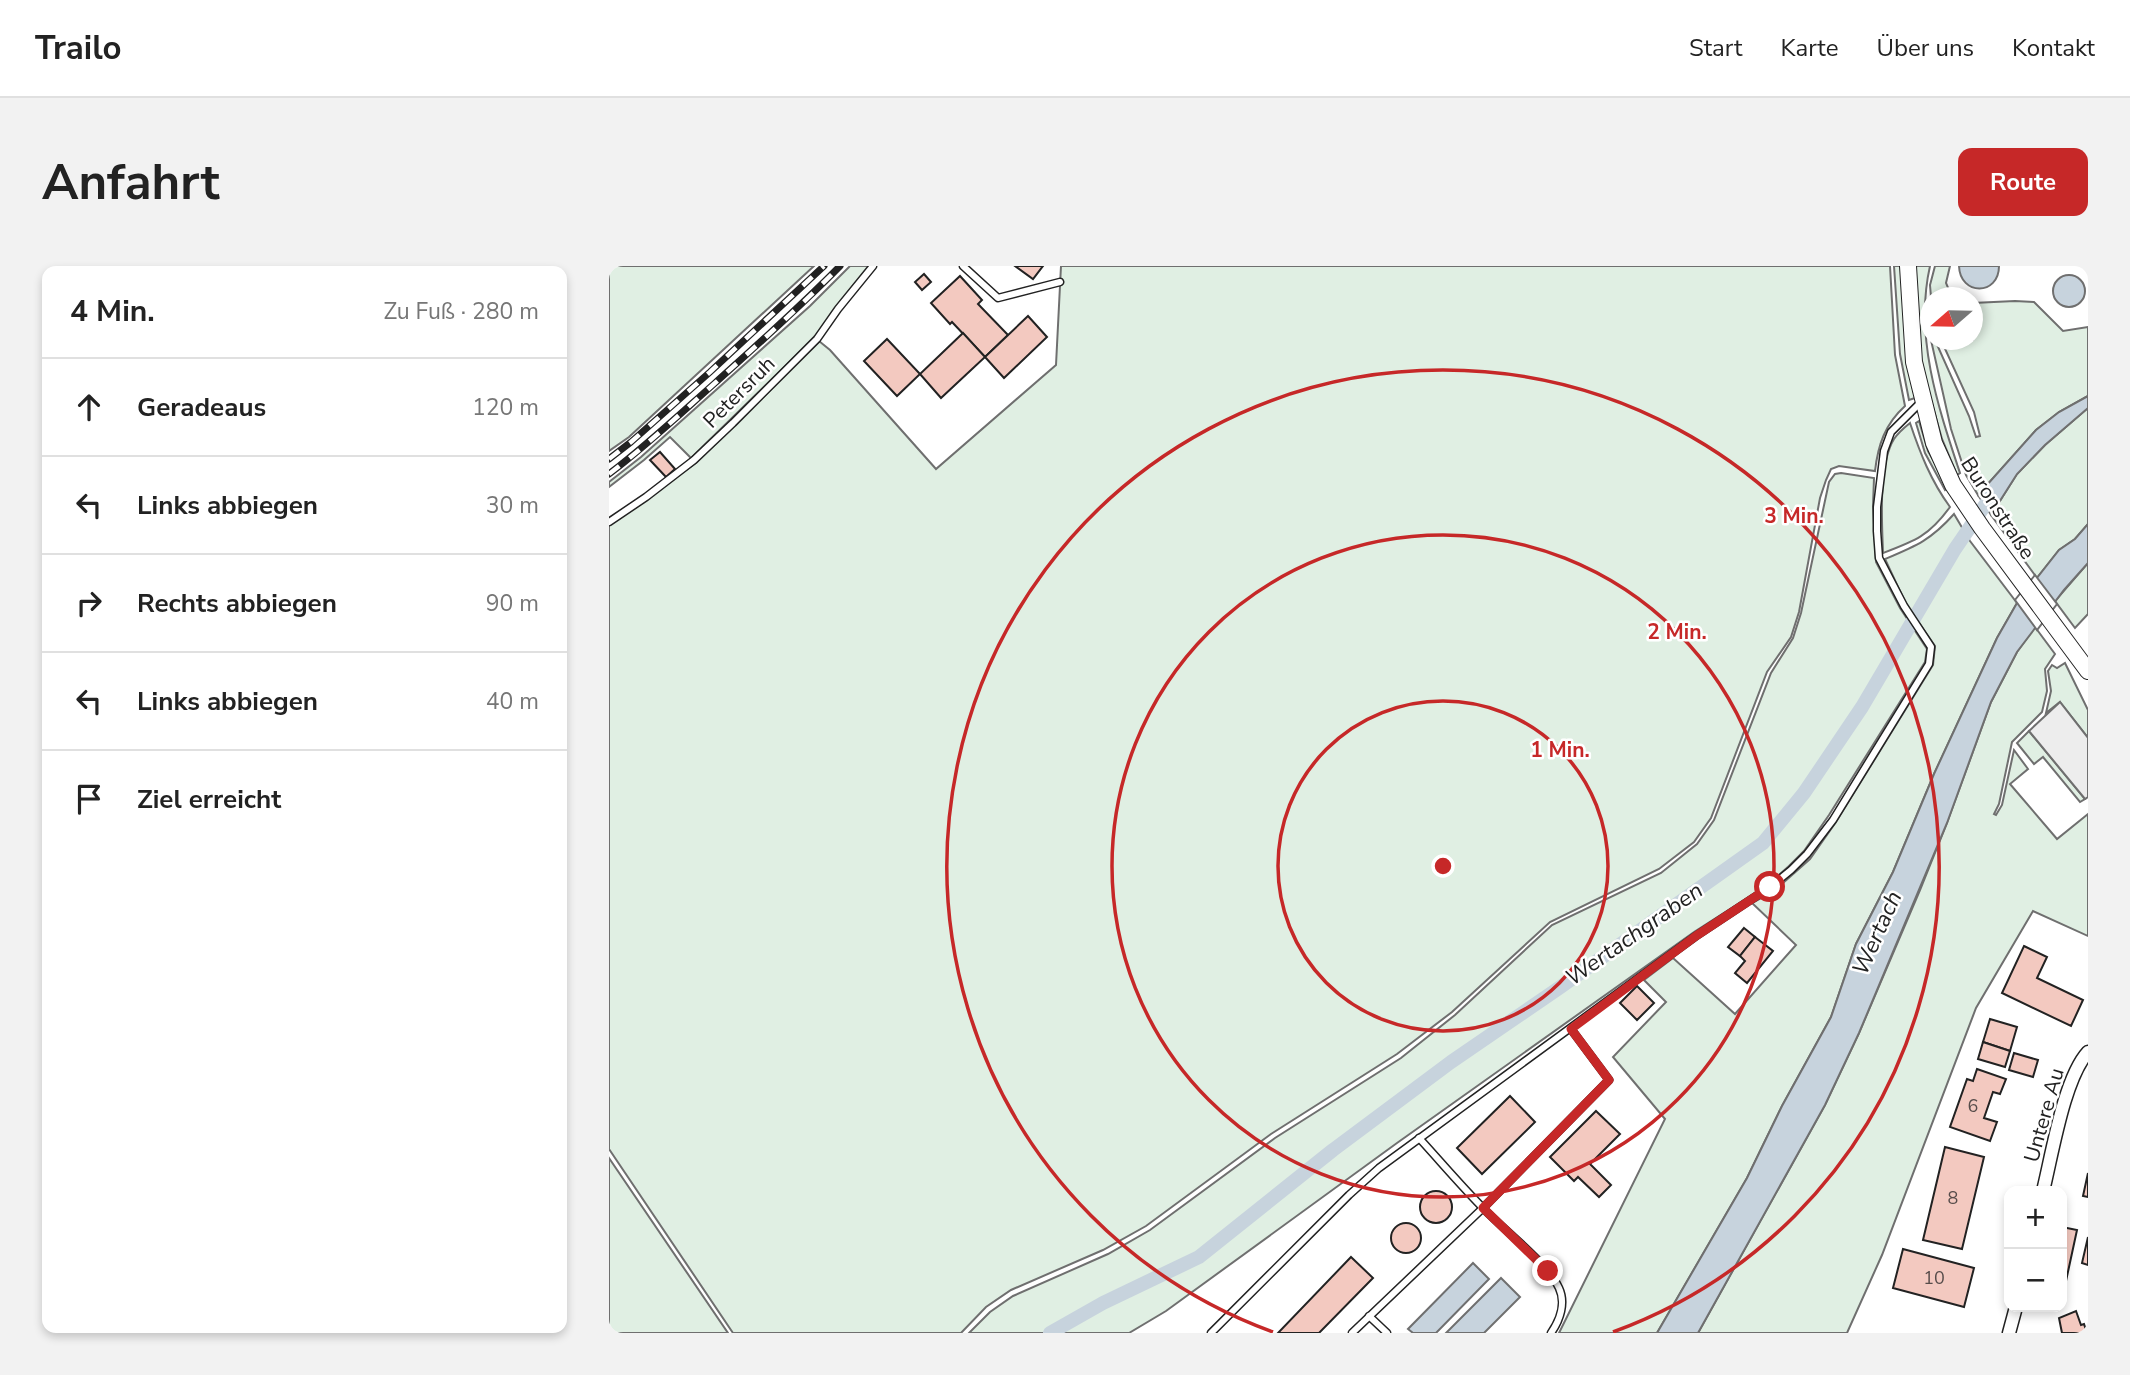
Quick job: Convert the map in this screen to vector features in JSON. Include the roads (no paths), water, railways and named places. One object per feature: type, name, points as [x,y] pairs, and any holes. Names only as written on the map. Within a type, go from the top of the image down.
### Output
[{"type":"street","name":"Buronstraße","points":[[1908,266],[1914,362],[1934,443],[1953,485],[1982,528],[2069,645],[2086,661]]},
{"type":"street","name":"Untere Au","points":[[2044,1186],[2070,1080],[2088,1052]]},
{"type":"street","points":[[2009,1333],[2015,1312]]},
{"type":"lane","name":"Petersruh","points":[[609,523],[694,460],[733,424],[817,339],[873,266]]},
{"type":"lane","points":[[963,266],[998,299],[1060,282]]},
{"type":"lane","points":[[1211,1333],[1379,1168],[1696,936],[1770,887],[1807,854],[1833,820],[1929,664],[1931,647],[1904,606],[1879,558],[1877,506],[1884,451],[1891,432],[1922,401]]},
{"type":"lane","points":[[1352,1333],[1483,1208],[1609,1080],[1571,1029]]},
{"type":"lane","points":[[1419,1138],[1483,1208],[1548,1271],[1560,1289],[1562,1307],[1559,1321],[1552,1333]]},
{"type":"lane","points":[[1369,1316],[1387,1333]]},
{"type":"water","points":[[1959,266],[1999,266],[1993,283],[1987,287],[1972,287],[1961,276]]},
{"type":"water","points":[[2069,275],[2080,280],[2085,291],[2080,302],[2069,307],[2058,302],[2053,291],[2058,280]]},
{"type":"water","points":[[2088,396],[2088,408],[2045,445],[2017,474],[1991,515],[1978,495],[2036,430],[2059,412]]},
{"type":"water","name":"Wertach","points":[[2088,524],[2088,563],[2017,652],[1991,702],[1947,823],[1859,1033],[1825,1105],[1698,1333],[1657,1333],[1747,1178],[1782,1106],[1831,1017],[1856,944],[1893,872],[1934,774],[1997,638],[2017,603],[2059,550],[2075,539]]},
{"type":"water","points":[[1473,1263],[1489,1279],[1436,1333],[1413,1333],[1408,1329]]},
{"type":"water","points":[[1501,1278],[1520,1297],[1484,1333],[1446,1333]]},
{"type":"waterway","name":"Wertachgraben","points":[[1050,1333],[1103,1303],[1199,1257],[1333,1150],[1451,1062],[1763,843],[1804,793],[1862,707],[1955,549],[1994,492]]},
{"type":"railway","points":[[609,459],[710,372],[824,266]]},
{"type":"railway","points":[[609,474],[715,383],[840,266]]}]
